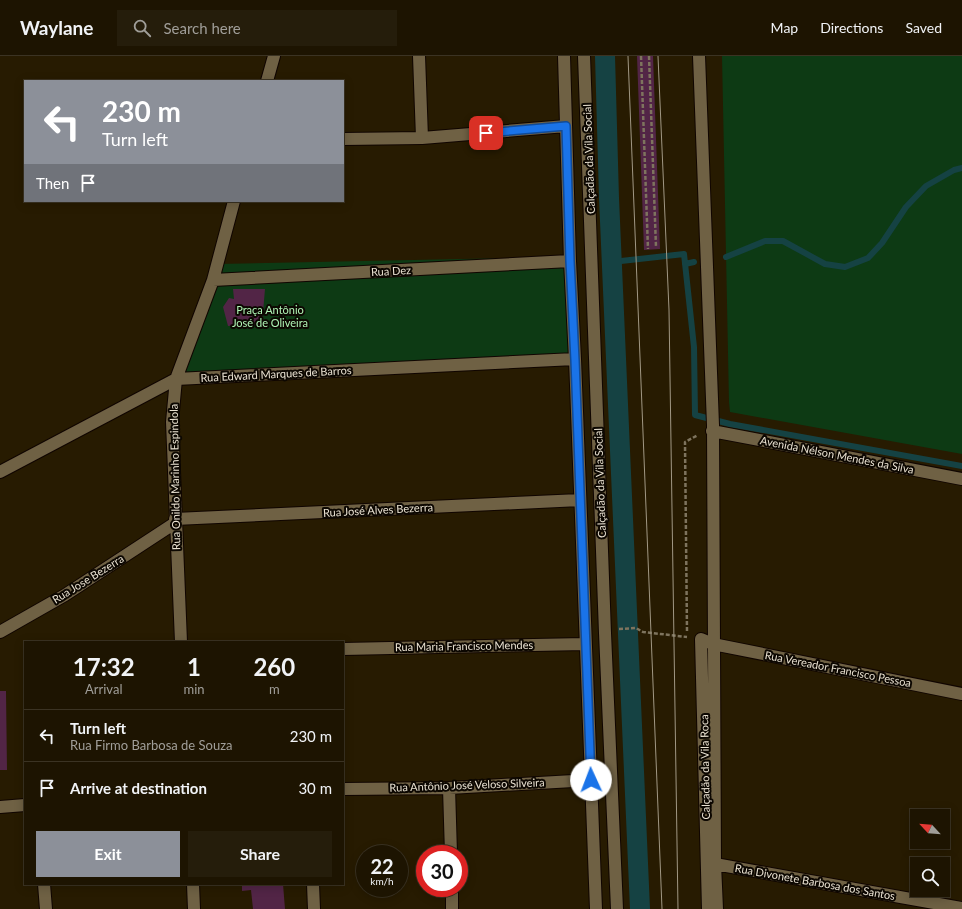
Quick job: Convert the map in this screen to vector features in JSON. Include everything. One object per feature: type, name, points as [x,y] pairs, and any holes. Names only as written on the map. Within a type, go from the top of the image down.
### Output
[{"type":"street","points":[[267,80],[274,56]]},
{"type":"street","points":[[419,56],[422,138]]},
{"type":"street","points":[[564,56],[570,261],[596,909]]},
{"type":"street","name":"Calçadão da Vila Social","points":[[584,56],[605,633],[617,909]]},
{"type":"street","points":[[699,56],[712,412],[715,864],[717,909]]},
{"type":"street","points":[[344,139],[422,138],[566,126]]},
{"type":"street","name":"Rua Onildo Marinho Espindola","points":[[181,641],[172,422],[176,379],[213,280],[234,202]]},
{"type":"street","name":"Rua Dez","points":[[213,280],[570,261]]},
{"type":"street","name":"Rua Edward Marques de Barros","points":[[0,472],[176,379],[575,360]]},
{"type":"street","name":"Avenida Nélson Mendes da Silva","points":[[712,428],[962,479]]},
{"type":"street","name":"Rua José Alves Bezerra","points":[[175,521],[580,500]]},
{"type":"street","name":"Rua Jose Bezerra","points":[[0,632],[65,595],[175,521]]},
{"type":"street","name":"Calçadão da Vila Roca","points":[[708,909],[701,639],[714,644]]},
{"type":"street","name":"Rua Maria Francisco Mendes","points":[[344,649],[585,644]]},
{"type":"street","name":"Rua Vereador Francisco Pessoa","points":[[714,644],[962,694]]},
{"type":"street","name":"Rua Antônio José Veloso Silveira","points":[[344,789],[448,788],[591,780]]},
{"type":"street","points":[[448,788],[450,845]]},
{"type":"street","points":[[0,807],[24,805]]},
{"type":"street","name":"Rua Divonete Barbosa dos Santos","points":[[715,864],[962,908]]},
{"type":"street","points":[[44,885],[46,909]]},
{"type":"street","points":[[193,885],[194,909]]},
{"type":"street","points":[[313,885],[314,909]]},
{"type":"street","points":[[452,897],[452,909]]},
{"type":"path","points":[[641,56],[648,249]]},
{"type":"path","points":[[649,56],[656,247]]},
{"type":"path","points":[[687,637],[685,442],[695,435],[712,428]]},
{"type":"path","points":[[621,628],[636,628],[643,632],[692,637]]},
{"type":"green space","points":[[722,56],[962,56],[962,454],[730,412]]},
{"type":"green space","name":"Praça Antônio José de Oliveira","points":[[563,257],[572,356],[179,374],[218,264]]},
{"type":"building","points":[[637,56],[653,56],[660,249],[644,250]]},
{"type":"building","points":[[233,289],[265,289],[262,324],[228,326],[223,307],[229,298],[234,299]]},
{"type":"building","points":[[0,691],[6,691],[7,770],[0,770]]},
{"type":"building","points":[[242,885],[283,885],[285,909],[253,909],[251,890],[242,891]]},
{"type":"waterway","points":[[605,56],[609,198],[640,909]]},
{"type":"waterway","points":[[726,257],[765,241],[783,241],[825,264],[845,267],[868,258],[882,243],[906,207],[926,186],[954,170],[962,168]]},
{"type":"waterway","points":[[612,262],[684,254],[694,347],[695,415],[730,424],[962,466]]},
{"type":"waterway","points":[[685,264],[694,262]]},
{"type":"tram line","points":[[628,56],[662,909]]},
{"type":"tram line","points":[[658,56],[669,310],[678,909]]},
{"type":"route","points":[[486,133],[566,126],[591,780]]}]
